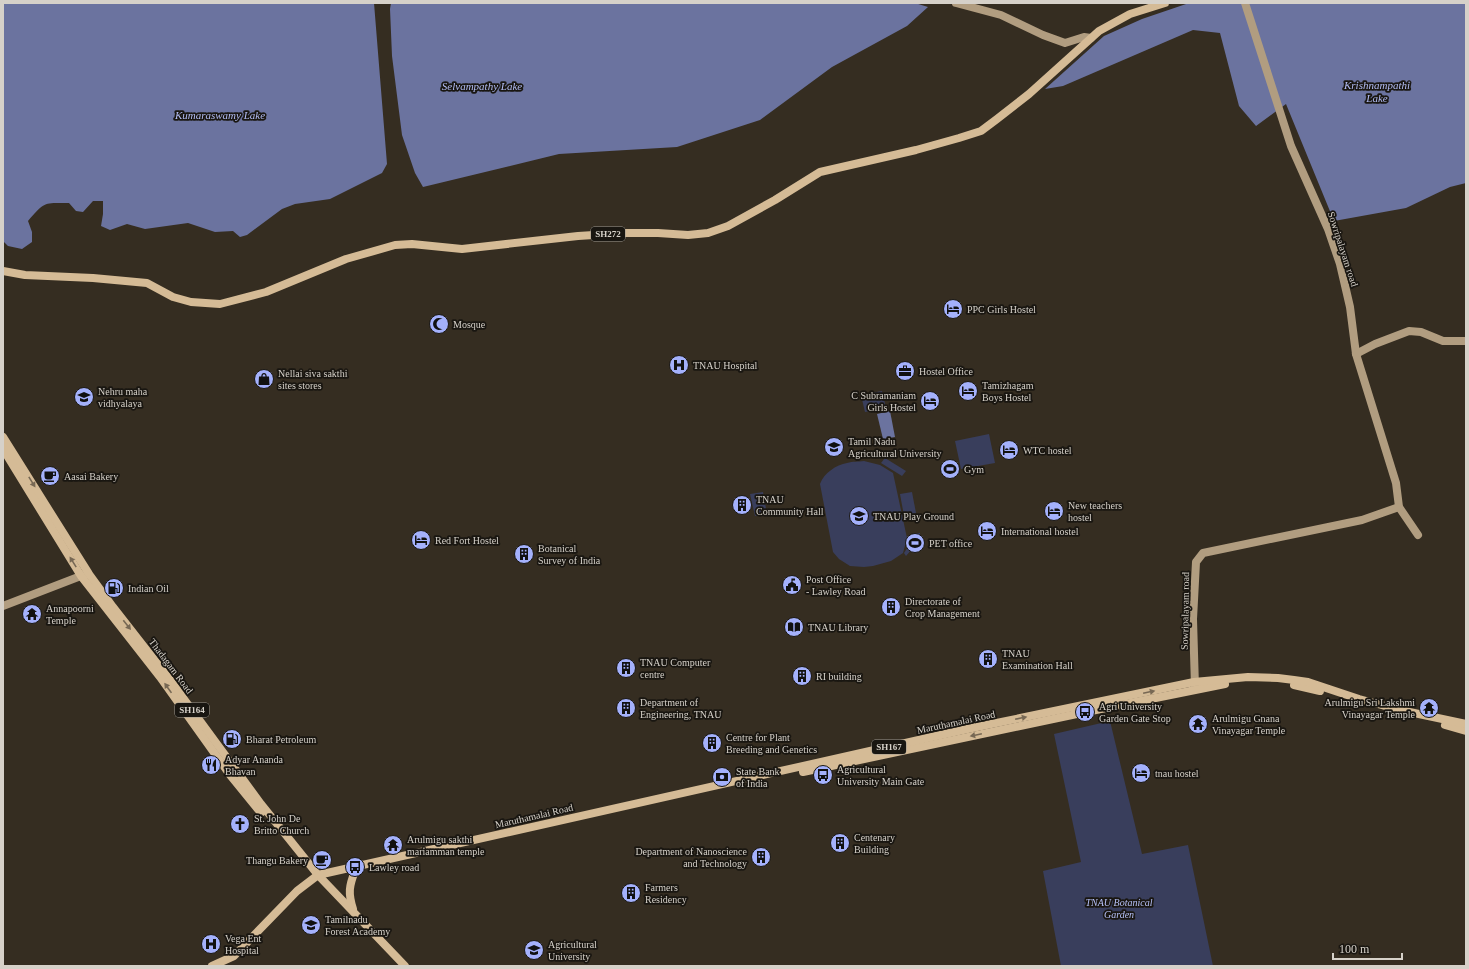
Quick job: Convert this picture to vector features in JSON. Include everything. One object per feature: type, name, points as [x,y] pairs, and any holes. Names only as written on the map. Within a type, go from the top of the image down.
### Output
[{"type":"main road","name":"SH272","points":[[3,272],[25,275],[93,278],[147,283],[173,297],[191,302],[220,304],[266,292],[346,259],[395,245],[412,244],[462,249],[578,236],[625,233],[688,235],[708,233],[728,226],[775,200],[820,172],[912,151],[981,131],[1029,94],[1091,38],[1130,14],[1165,3]]},
{"type":"main road","name":"Thadagam Road","points":[[3,437],[85,575],[113,607],[170,680],[257,799],[318,877],[353,911],[404,966]]},
{"type":"main road","name":"Thadagam Road","points":[[3,449],[85,575],[230,774],[318,877],[398,966]]},
{"type":"main road","name":"Maruthamalai Road","points":[[318,877],[331,872],[964,730],[1248,677],[1278,678],[1308,682],[1400,710],[1466,724]]},
{"type":"main road","name":"Maruthamalai Road","points":[[318,877],[355,871],[1195,686],[1246,682],[1272,682],[1293,685],[1382,710],[1466,731]]},
{"type":"main road","points":[[310,865],[319,871],[331,872]]},
{"type":"main road","points":[[353,911],[350,901],[350,884],[355,871]]},
{"type":"main road","name":"SH167","points":[[212,966],[234,956],[297,891],[318,877]]},
{"type":"street","points":[[956,3],[1001,15],[1043,35],[1065,43],[1084,37],[1091,38]]},
{"type":"street","name":"Sowripalayam road","points":[[1245,3],[1291,146],[1328,229],[1340,264],[1350,307],[1356,354],[1396,483],[1399,507],[1418,535]]},
{"type":"street","points":[[1356,354],[1376,344],[1414,331],[1443,341],[1466,341]]},
{"type":"street","name":"Sowripalayam road","points":[[1195,686],[1194,619],[1196,562],[1203,553],[1362,520],[1399,507]]},
{"type":"street","points":[[3,606],[85,575]]},
{"type":"green space","points":[[882,391],[886,408],[865,412],[861,395]]},
{"type":"green space","points":[[989,434],[995,463],[961,469],[955,441]]},
{"type":"green space","points":[[885,458],[906,471],[902,476],[881,463]]},
{"type":"green space","points":[[864,461],[880,465],[893,473],[907,538],[903,553],[891,561],[864,567],[850,566],[839,559],[833,552],[820,484],[824,476],[835,468],[849,462]]},
{"type":"green space","points":[[763,492],[767,514],[755,516],[750,494]]},
{"type":"green space","points":[[912,492],[916,513],[904,516],[900,494]]},
{"type":"green space","name":"PET office","points":[[917,533],[920,533],[920,537],[917,542],[921,545],[916,551],[912,549],[906,556],[904,553]]},
{"type":"green space","name":"TNAU Botanical Garden","points":[[1110,721],[1142,854],[1188,845],[1213,966],[1061,966],[1043,871],[1081,862],[1054,734]]},
{"type":"water","name":"Kumaraswamy Lake","points":[[3,3],[374,3],[387,164],[382,173],[330,199],[295,204],[282,209],[247,235],[240,237],[233,231],[215,232],[188,223],[145,229],[127,224],[110,230],[101,226],[103,201],[93,201],[83,212],[76,211],[69,203],[46,204],[28,221],[32,232],[32,242],[22,249],[8,246],[3,241]]},
{"type":"water","name":"Selvampathy Lake","points":[[391,3],[915,3],[928,7],[907,26],[832,67],[760,120],[677,147],[559,154],[423,187],[415,173],[402,135],[392,56]]},
{"type":"water","name":"Krishnampathi Lake","points":[[1189,3],[1466,3],[1466,183],[1450,187],[1406,208],[1334,221],[1286,104],[1256,126],[1239,106],[1220,33],[1193,30],[1063,86],[1045,89],[1104,36],[1142,19]]},
{"type":"water","points":[[890,411],[895,437],[883,439],[877,414]]},
{"type":"place","name":"PPC Girls Hostel","points":[[953,309]]},
{"type":"place","name":"Mosque","points":[[439,324]]},
{"type":"place","name":"TNAU Hospital","points":[[679,365]]},
{"type":"place","name":"Hostel Office","points":[[905,371]]},
{"type":"place","name":"Nellai siva sakthi sites stores","points":[[264,379]]},
{"type":"place","name":"Tamizhagam Boys Hostel","points":[[968,391]]},
{"type":"place","name":"Nehru maha vidhyalaya","points":[[84,397]]},
{"type":"place","name":"C Subramaniam Girls Hostel","points":[[930,401]]},
{"type":"place","name":"Tamil Nadu Agricultural University","points":[[834,447]]},
{"type":"place","name":"WTC hostel","points":[[1009,450]]},
{"type":"place","name":"Gym","points":[[950,469]]},
{"type":"place","name":"Aasai Bakery","points":[[50,476]]},
{"type":"place","name":"TNAU Community Hall","points":[[742,505]]},
{"type":"place","name":"New teachers hostel","points":[[1054,511]]},
{"type":"place","name":"TNAU Play Ground","points":[[859,516]]},
{"type":"place","name":"International hostel","points":[[987,531]]},
{"type":"place","name":"Red Fort Hostel","points":[[421,540]]},
{"type":"place","name":"PET office","points":[[915,543]]},
{"type":"place","name":"Botanical Survey of India","points":[[524,554]]},
{"type":"place","name":"Post Office - Lawley Road","points":[[792,585]]},
{"type":"place","name":"Indian Oil","points":[[114,588]]},
{"type":"place","name":"Directorate of Crop Management","points":[[891,607]]},
{"type":"place","name":"Annapoorni Temple","points":[[32,614]]},
{"type":"place","name":"TNAU Library","points":[[794,627]]},
{"type":"place","name":"TNAU Examination Hall","points":[[988,659]]},
{"type":"place","name":"TNAU Computer centre","points":[[626,668]]},
{"type":"place","name":"RI building","points":[[802,676]]},
{"type":"place","name":"Department of Engineering, TNAU","points":[[626,708]]},
{"type":"place","name":"Arulmigu Sri Lakshmi Vinayagar Temple","points":[[1429,708]]},
{"type":"place","name":"Agri University Garden Gate Stop","points":[[1085,712]]},
{"type":"place","name":"Arulmigu Gnana Vinayagar Temple","points":[[1198,724]]},
{"type":"place","name":"Bharat Petroleum","points":[[232,739]]},
{"type":"place","name":"Centre for Plant Breeding and Genetics","points":[[712,743]]},
{"type":"place","name":"Adyar Ananda Bhavan","points":[[211,765]]},
{"type":"place","name":"tnau hostel","points":[[1141,773]]},
{"type":"place","name":"Agricultural University Main Gate","points":[[823,775]]},
{"type":"place","name":"State Bank of India","points":[[722,777]]},
{"type":"place","name":"St. John De Britto Church","points":[[240,824]]},
{"type":"place","name":"Centenary Building","points":[[840,843]]},
{"type":"place","name":"Arulmigu sakthi mariamman temple","points":[[393,845]]},
{"type":"place","name":"Department of Nanoscience and Technology","points":[[761,857]]},
{"type":"place","name":"Thangu Bakery","points":[[322,860]]},
{"type":"place","name":"Lawley road","points":[[355,867]]},
{"type":"place","name":"Farmers Residency","points":[[631,893]]},
{"type":"place","name":"Tamilnadu Forest Academy","points":[[311,925]]},
{"type":"place","name":"Vega Ent Hospital","points":[[211,944]]},
{"type":"place","name":"Agricultural University","points":[[534,950]]}]
